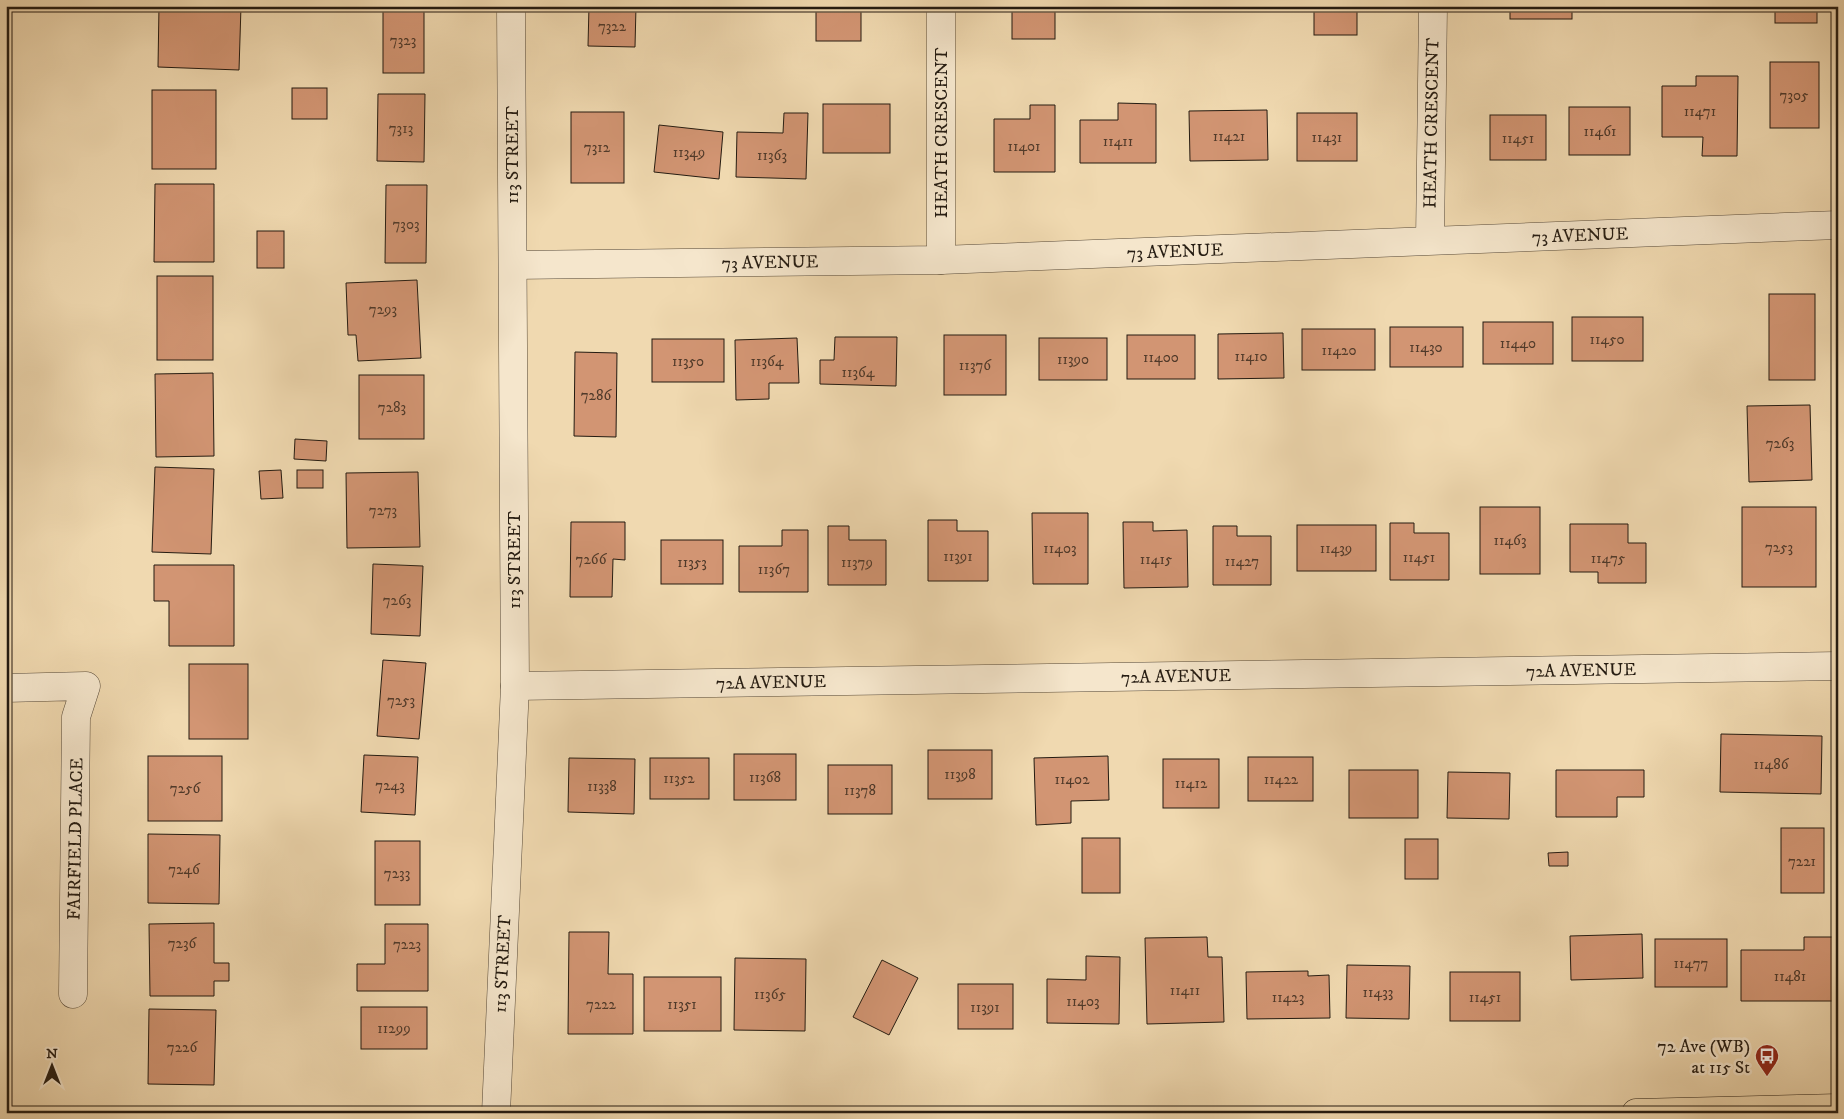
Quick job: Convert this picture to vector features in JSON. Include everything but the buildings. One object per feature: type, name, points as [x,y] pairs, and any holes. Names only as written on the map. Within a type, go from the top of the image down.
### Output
[{"type":"main road","points":[[1636,1113],[1838,1108]]},
{"type":"street","name":"113 STREET","points":[[496,1113],[515,686],[511,6]]},
{"type":"street","name":"HEATH CRESCENT","points":[[941,6],[941,260]]},
{"type":"street","name":"HEATH CRESCENT","points":[[1430,240],[1433,6]]},
{"type":"street","name":"73 AVENUE","points":[[512,265],[941,260],[1838,225]]},
{"type":"street","name":"72A AVENUE","points":[[515,686],[1838,666]]},
{"type":"street","name":"FAIRFIELD PLACE","points":[[6,688],[86,686],[76,717],[73,994]]},
{"type":"place","name":"72 Ave (WB) at 115 St","points":[[1767,1077]]}]
